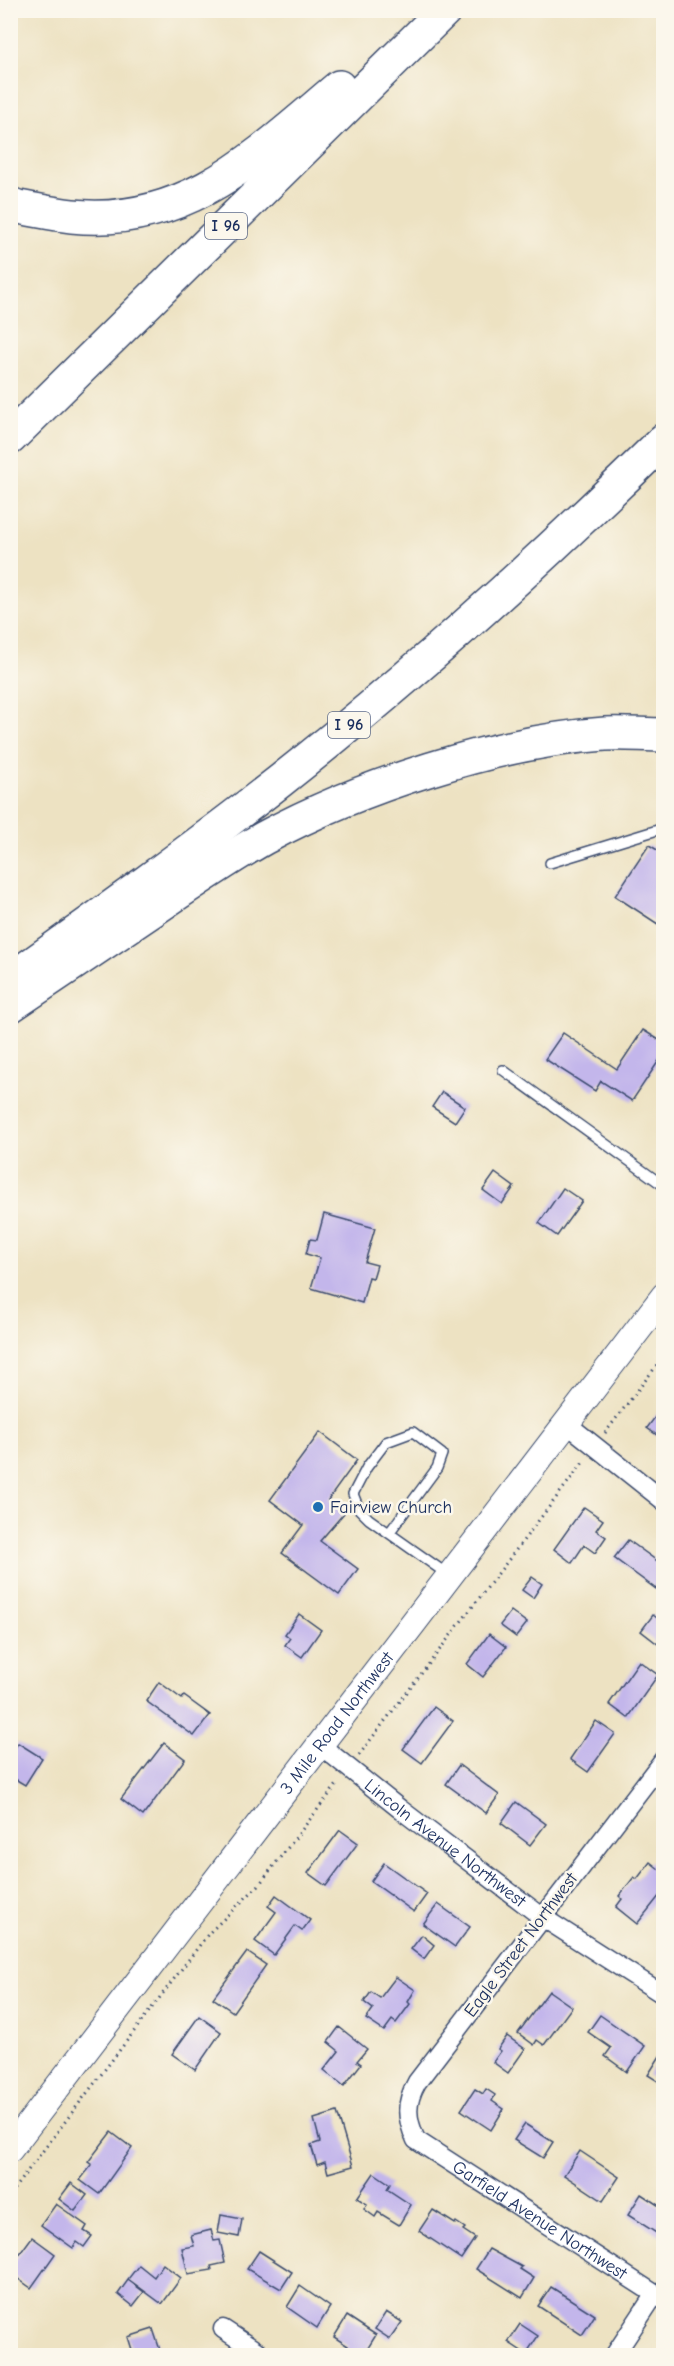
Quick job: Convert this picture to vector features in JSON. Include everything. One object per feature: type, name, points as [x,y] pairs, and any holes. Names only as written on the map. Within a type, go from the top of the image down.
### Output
[{"type":"highway","points":[[10,204],[73,216],[116,216],[162,208],[206,190],[246,165],[389,44],[443,12]]},
{"type":"highway","name":"I 96","points":[[10,438],[443,12]]},
{"type":"highway","name":"I 96","points":[[10,980],[281,781],[514,584],[663,440]]},
{"type":"highway","points":[[10,1006],[213,869],[263,838],[323,809],[398,780],[481,756],[546,742],[605,734],[663,735]]},
{"type":"main road","name":"3 Mile Road Northwest","points":[[10,2149],[663,1296]]},
{"type":"street","points":[[567,1424],[663,1501]]},
{"type":"street","name":"Lincoln Avenue Northwest","points":[[320,1744],[400,1809],[542,1917],[663,1995]]},
{"type":"street","name":"Eagle Street Northwest","points":[[416,2139],[408,2123],[407,2107],[408,2097],[417,2082],[663,1759]]},
{"type":"street","name":"Garfield Avenue Northwest","points":[[416,2139],[659,2297]]},
{"type":"street","points":[[614,2355],[659,2297]]},
{"type":"street","points":[[223,2329],[264,2355]]},
{"type":"lane","points":[[550,863],[663,828]]},
{"type":"lane","points":[[503,1071],[663,1186]]},
{"type":"lane","points":[[389,1533],[437,1468],[442,1454],[413,1432],[386,1442],[367,1467],[353,1494],[359,1509],[389,1533],[449,1576]]},
{"type":"building","points":[[649,845],[664,854],[664,928],[615,896]]},
{"type":"building","points":[[643,1030],[664,1043],[664,1053],[632,1101],[601,1081],[595,1091],[545,1059],[563,1033],[617,1069]]},
{"type":"building","points":[[442,1092],[465,1107],[455,1122],[432,1107]]},
{"type":"building","points":[[495,1173],[514,1187],[502,1204],[483,1190]]},
{"type":"building","points":[[563,1188],[582,1201],[557,1236],[539,1223]]},
{"type":"building","points":[[324,1214],[375,1228],[365,1262],[377,1265],[373,1278],[369,1277],[362,1303],[311,1288],[320,1258],[306,1254],[310,1239],[317,1240]]},
{"type":"building","points":[[664,1405],[664,1440],[647,1428]]},
{"type":"building","points":[[320,1432],[357,1460],[328,1500],[345,1512],[320,1541],[358,1569],[339,1595],[282,1553],[303,1525],[270,1500]]},
{"type":"building","points":[[584,1507],[603,1520],[596,1530],[606,1537],[595,1553],[584,1545],[572,1563],[554,1549]]},
{"type":"building","points":[[628,1540],[664,1566],[664,1579],[656,1589],[614,1558]]},
{"type":"building","points":[[532,1577],[542,1584],[533,1598],[522,1590]]},
{"type":"building","points":[[511,1611],[527,1623],[516,1637],[500,1625]]},
{"type":"building","points":[[299,1614],[321,1630],[302,1657],[285,1645],[290,1638],[285,1634]]},
{"type":"building","points":[[653,1615],[664,1623],[664,1639],[659,1645],[641,1631]]},
{"type":"building","points":[[489,1634],[506,1647],[483,1677],[467,1664]]},
{"type":"building","points":[[639,1661],[658,1675],[628,1718],[609,1704]]},
{"type":"building","points":[[159,1682],[182,1699],[184,1696],[210,1715],[194,1736],[146,1701]]},
{"type":"building","points":[[434,1707],[453,1721],[422,1763],[403,1749]]},
{"type":"building","points":[[596,1721],[615,1734],[588,1772],[570,1759]]},
{"type":"building","points":[[18,1743],[42,1758],[25,1785],[10,1776],[10,1755]]},
{"type":"building","points":[[164,1743],[185,1759],[143,1816],[121,1799]]},
{"type":"building","points":[[459,1765],[499,1795],[486,1813],[446,1784]]},
{"type":"building","points":[[516,1802],[546,1824],[530,1845],[501,1823]]},
{"type":"building","points":[[340,1830],[358,1843],[326,1886],[308,1873]]},
{"type":"building","points":[[650,1862],[664,1873],[664,1890],[637,1924],[616,1907],[622,1899],[619,1896],[634,1877],[637,1879]]},
{"type":"building","points":[[384,1863],[427,1894],[414,1912],[371,1881]]},
{"type":"building","points":[[276,1895],[310,1920],[302,1931],[295,1926],[274,1955],[255,1941],[276,1912],[268,1906]]},
{"type":"building","points":[[438,1904],[470,1927],[455,1947],[423,1924]]},
{"type":"building","points":[[422,1935],[434,1945],[424,1959],[411,1949]]},
{"type":"building","points":[[247,1952],[266,1965],[233,2012],[213,1998]]},
{"type":"building","points":[[396,1977],[415,1990],[408,2002],[410,2004],[396,2023],[392,2020],[384,2031],[366,2019],[373,2009],[364,2002],[371,1992],[380,1998]]},
{"type":"building","points":[[549,1991],[572,2007],[544,2045],[537,2040],[534,2045],[518,2033]]},
{"type":"building","points":[[600,2015],[645,2046],[627,2072],[605,2056],[611,2048],[588,2032]]},
{"type":"building","points":[[199,2016],[221,2032],[195,2070],[172,2054]]},
{"type":"building","points":[[339,2027],[367,2049],[357,2061],[361,2064],[344,2086],[324,2070],[339,2051],[328,2042]]},
{"type":"building","points":[[507,2036],[525,2049],[508,2073],[493,2062],[501,2051],[498,2049]]},
{"type":"building","points":[[660,2056],[664,2058],[664,2085],[648,2075]]},
{"type":"building","points":[[475,2089],[483,2094],[486,2089],[495,2095],[492,2101],[504,2109],[491,2130],[461,2110]]},
{"type":"building","points":[[337,2112],[353,2166],[328,2173],[325,2162],[317,2165],[311,2145],[320,2142],[314,2119]]},
{"type":"building","points":[[525,2124],[553,2142],[543,2158],[514,2140]]},
{"type":"building","points":[[111,2132],[132,2148],[99,2194],[80,2180],[92,2165],[88,2162]]},
{"type":"building","points":[[580,2151],[619,2177],[603,2201],[564,2175]]},
{"type":"building","points":[[374,2173],[390,2184],[387,2189],[411,2205],[399,2225],[378,2212],[375,2217],[364,2209],[367,2204],[357,2198]]},
{"type":"building","points":[[71,2183],[87,2195],[75,2211],[59,2199]]},
{"type":"building","points":[[641,2194],[664,2209],[664,2238],[628,2215]]},
{"type":"building","points":[[56,2204],[87,2226],[84,2231],[92,2236],[84,2247],[77,2242],[73,2248],[41,2225]]},
{"type":"building","points":[[433,2210],[465,2228],[463,2230],[475,2238],[461,2259],[419,2231]]},
{"type":"building","points":[[221,2215],[242,2219],[239,2237],[218,2233]]},
{"type":"building","points":[[211,2230],[214,2241],[220,2240],[225,2263],[211,2266],[212,2270],[188,2274],[182,2248],[194,2246],[191,2235]]},
{"type":"building","points":[[32,2237],[55,2254],[31,2288],[10,2273],[10,2267]]},
{"type":"building","points":[[489,2249],[522,2267],[520,2269],[534,2278],[522,2298],[476,2269]]},
{"type":"building","points":[[259,2251],[292,2272],[281,2289],[247,2269]]},
{"type":"building","points":[[163,2264],[181,2278],[162,2304],[128,2279],[139,2265],[154,2277]]},
{"type":"building","points":[[128,2280],[144,2292],[133,2306],[118,2294]]},
{"type":"building","points":[[300,2286],[330,2307],[317,2328],[287,2307]]},
{"type":"building","points":[[551,2287],[595,2315],[582,2335],[538,2306]]},
{"type":"building","points":[[386,2312],[402,2322],[390,2339],[375,2329]]},
{"type":"building","points":[[347,2316],[376,2335],[363,2356],[354,2356],[345,2350],[348,2346],[334,2337]]},
{"type":"building","points":[[520,2324],[538,2336],[526,2354],[508,2342]]},
{"type":"building","points":[[153,2329],[162,2356],[134,2356],[128,2337]]},
{"type":"place","name":"Fairview Church","points":[[318,1507]]}]
